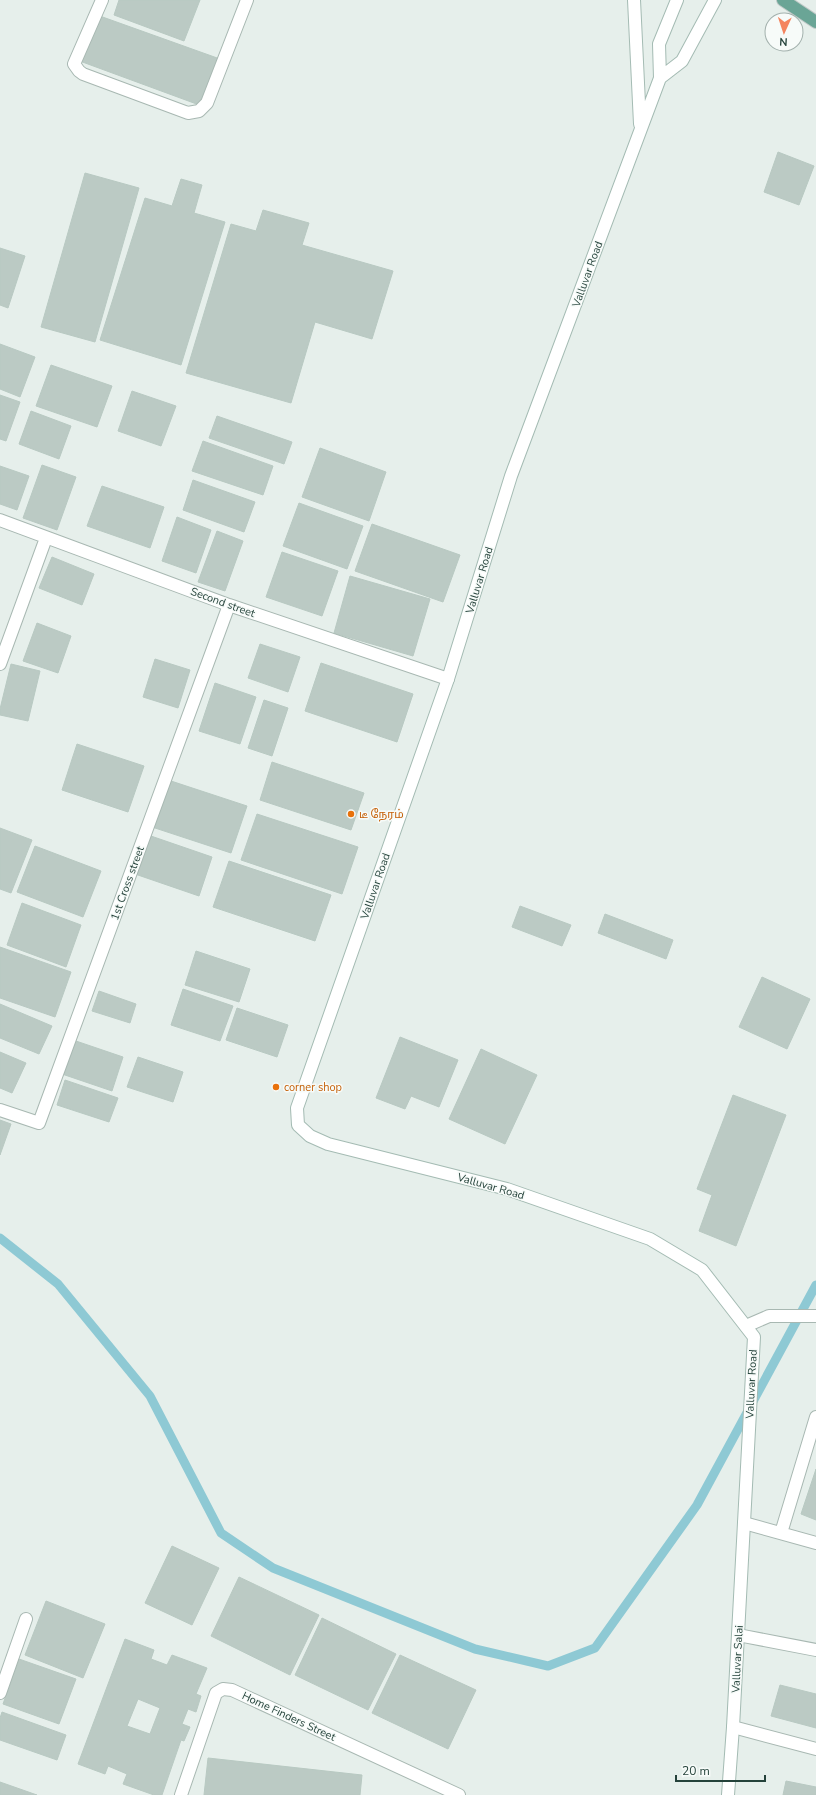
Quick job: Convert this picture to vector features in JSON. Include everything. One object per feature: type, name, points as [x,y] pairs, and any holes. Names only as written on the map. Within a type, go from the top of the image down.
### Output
[{"type":"main road","points":[[102,0],[74,64],[77,69],[83,74],[188,113],[199,111],[207,103],[247,0]]},
{"type":"main road","points":[[634,0],[640,132]]},
{"type":"main road","points":[[660,78],[659,44],[676,0]]},
{"type":"main road","points":[[660,78],[682,61],[714,0]]},
{"type":"main road","points":[[783,0],[816,22]]},
{"type":"main road","name":"Valluvar Road","points":[[660,78],[512,476],[448,679],[296,1108],[298,1125],[310,1136],[328,1144],[507,1189],[650,1239],[702,1270],[754,1337],[744,1523]]},
{"type":"main road","name":"Second street","points":[[0,520],[229,605],[448,679]]},
{"type":"main road","points":[[0,664],[46,538]]},
{"type":"main road","name":"1st Cross street","points":[[0,1110],[39,1123],[229,605]]},
{"type":"main road","points":[[746,1326],[769,1316],[816,1316]]},
{"type":"main road","points":[[781,1534],[816,1417]]},
{"type":"main road","points":[[744,1523],[816,1543]]},
{"type":"main road","name":"Valluvar Salai","points":[[728,1795],[744,1523]]},
{"type":"main road","points":[[0,1693],[26,1619]]},
{"type":"main road","points":[[738,1635],[816,1650]]},
{"type":"main road","name":"Home Finders Street","points":[[181,1795],[216,1693],[223,1689],[232,1690],[459,1795]]},
{"type":"main road","points":[[733,1727],[816,1749]]},
{"type":"building","points":[[119,0],[200,0],[184,41],[114,15]]},
{"type":"building","points":[[97,15],[220,59],[202,106],[77,60]]},
{"type":"building","points":[[778,152],[814,166],[799,205],[764,192]]},
{"type":"building","points":[[85,173],[139,188],[95,342],[41,327]]},
{"type":"building","points":[[181,179],[202,185],[194,213],[225,222],[181,365],[100,340],[145,198],[172,206]]},
{"type":"building","points":[[263,210],[309,223],[302,245],[393,271],[372,339],[315,322],[291,403],[186,373],[231,224],[256,231]]},
{"type":"building","points":[[0,248],[25,256],[8,308],[0,305]]},
{"type":"building","points":[[0,344],[35,357],[20,397],[0,389]]},
{"type":"building","points":[[51,365],[112,386],[97,427],[36,406]]},
{"type":"building","points":[[132,391],[176,406],[161,446],[118,431]]},
{"type":"building","points":[[0,395],[20,402],[6,441],[0,439]]},
{"type":"building","points":[[31,411],[71,426],[59,459],[19,444]]},
{"type":"building","points":[[217,416],[292,442],[284,464],[209,438]]},
{"type":"building","points":[[203,441],[273,466],[263,495],[192,471]]},
{"type":"building","points":[[320,448],[386,472],[369,521],[302,497]]},
{"type":"building","points":[[42,465],[76,477],[57,530],[23,518]]},
{"type":"building","points":[[0,466],[29,476],[17,510],[0,504]]},
{"type":"building","points":[[193,480],[255,502],[244,532],[183,510]]},
{"type":"building","points":[[102,486],[164,507],[150,548],[87,526]]},
{"type":"building","points":[[299,503],[363,526],[347,569],[283,546]]},
{"type":"building","points":[[177,517],[211,530],[196,573],[162,561]]},
{"type":"building","points":[[372,524],[460,555],[443,602],[355,571]]},
{"type":"building","points":[[217,531],[243,541],[225,591],[198,582]]},
{"type":"building","points":[[282,552],[338,571],[322,616],[266,597]]},
{"type":"building","points":[[52,557],[94,574],[82,605],[39,588]]},
{"type":"building","points":[[350,576],[430,599],[413,656],[334,633]]},
{"type":"building","points":[[37,623],[71,636],[58,673],[23,661]]},
{"type":"building","points":[[260,644],[300,657],[288,692],[248,678]]},
{"type":"building","points":[[155,659],[190,670],[178,708],[143,697]]},
{"type":"building","points":[[321,663],[413,694],[397,742],[305,711]]},
{"type":"building","points":[[11,664],[40,671],[28,721],[0,715],[0,709]]},
{"type":"building","points":[[215,683],[256,697],[240,744],[199,731]]},
{"type":"building","points":[[264,700],[288,708],[272,756],[248,748]]},
{"type":"building","points":[[77,744],[144,766],[128,812],[62,790]]},
{"type":"building","points":[[272,762],[364,793],[351,830],[260,800]]},
{"type":"building","points":[[168,780],[247,806],[231,853],[152,827]]},
{"type":"building","points":[[257,814],[358,847],[342,894],[241,860]]},
{"type":"building","points":[[0,828],[32,840],[11,893],[0,889]]},
{"type":"building","points":[[148,835],[212,857],[199,896],[135,874]]},
{"type":"building","points":[[35,846],[101,871],[83,917],[17,892]]},
{"type":"building","points":[[229,861],[331,895],[315,941],[213,907]]},
{"type":"building","points":[[22,903],[81,925],[66,967],[7,945]]},
{"type":"building","points":[[520,906],[571,925],[562,946],[512,927]]},
{"type":"building","points":[[605,914],[673,940],[666,959],[598,933]]},
{"type":"building","points":[[0,947],[71,972],[55,1017],[0,998]]},
{"type":"building","points":[[196,951],[250,969],[239,1002],[185,985]]},
{"type":"building","points":[[762,977],[810,999],[787,1049],[739,1027]]},
{"type":"building","points":[[183,989],[233,1006],[220,1041],[171,1025]]},
{"type":"building","points":[[99,991],[136,1004],[130,1023],[92,1011]]},
{"type":"building","points":[[0,1004],[52,1026],[39,1054],[0,1038]]},
{"type":"building","points":[[237,1008],[288,1025],[277,1057],[226,1040]]},
{"type":"building","points":[[400,1037],[458,1060],[439,1107],[411,1096],[405,1109],[376,1098]]},
{"type":"building","points":[[73,1040],[123,1057],[112,1091],[62,1074]]},
{"type":"building","points":[[481,1049],[537,1075],[505,1144],[449,1119]]},
{"type":"building","points":[[0,1052],[26,1063],[12,1093],[0,1088]]},
{"type":"building","points":[[138,1057],[183,1072],[173,1102],[127,1087]]},
{"type":"building","points":[[65,1080],[118,1098],[109,1122],[57,1105]]},
{"type":"building","points":[[733,1095],[786,1115],[736,1246],[699,1231],[712,1195],[697,1189]]},
{"type":"building","points":[[0,1120],[11,1124],[0,1155]]},
{"type":"building","points":[[816,1469],[816,1520],[801,1514]]},
{"type":"building","points":[[172,1546],[219,1568],[192,1625],[145,1603]]},
{"type":"building","points":[[239,1577],[319,1615],[290,1675],[211,1636]]},
{"type":"building","points":[[46,1601],[105,1624],[83,1678],[25,1655]]},
{"type":"building","points":[[322,1618],[396,1654],[368,1710],[295,1675]]},
{"type":"building","points":[[125,1639],[154,1650],[151,1659],[167,1665],[172,1655],[207,1668],[196,1694],[201,1696],[196,1712],[188,1709],[182,1724],[190,1727],[184,1741],[181,1740],[162,1795],[154,1795],[123,1784],[127,1774],[108,1766],[105,1774],[78,1764]],"holes":[[[138,1699],[160,1708],[150,1734],[127,1726]]]},
{"type":"building","points":[[400,1655],[476,1690],[448,1749],[372,1713]]},
{"type":"building","points":[[19,1659],[76,1679],[59,1724],[3,1704]]},
{"type":"building","points":[[780,1685],[816,1694],[816,1728],[771,1716]]},
{"type":"building","points":[[2,1712],[66,1735],[57,1760],[0,1740],[0,1718]]},
{"type":"building","points":[[208,1758],[362,1775],[360,1795],[204,1795]]},
{"type":"building","points":[[786,1781],[816,1787],[816,1795],[783,1795]]},
{"type":"building","points":[[0,1782],[37,1795],[0,1795]]},
{"type":"waterway","points":[[0,1238],[58,1284],[150,1396],[221,1533],[273,1568],[475,1649],[548,1666],[595,1648],[697,1505],[816,1285]]},
{"type":"place","name":"டீ நேரம்","points":[[351,814]]},
{"type":"place","name":"corner shop","points":[[276,1087]]}]
